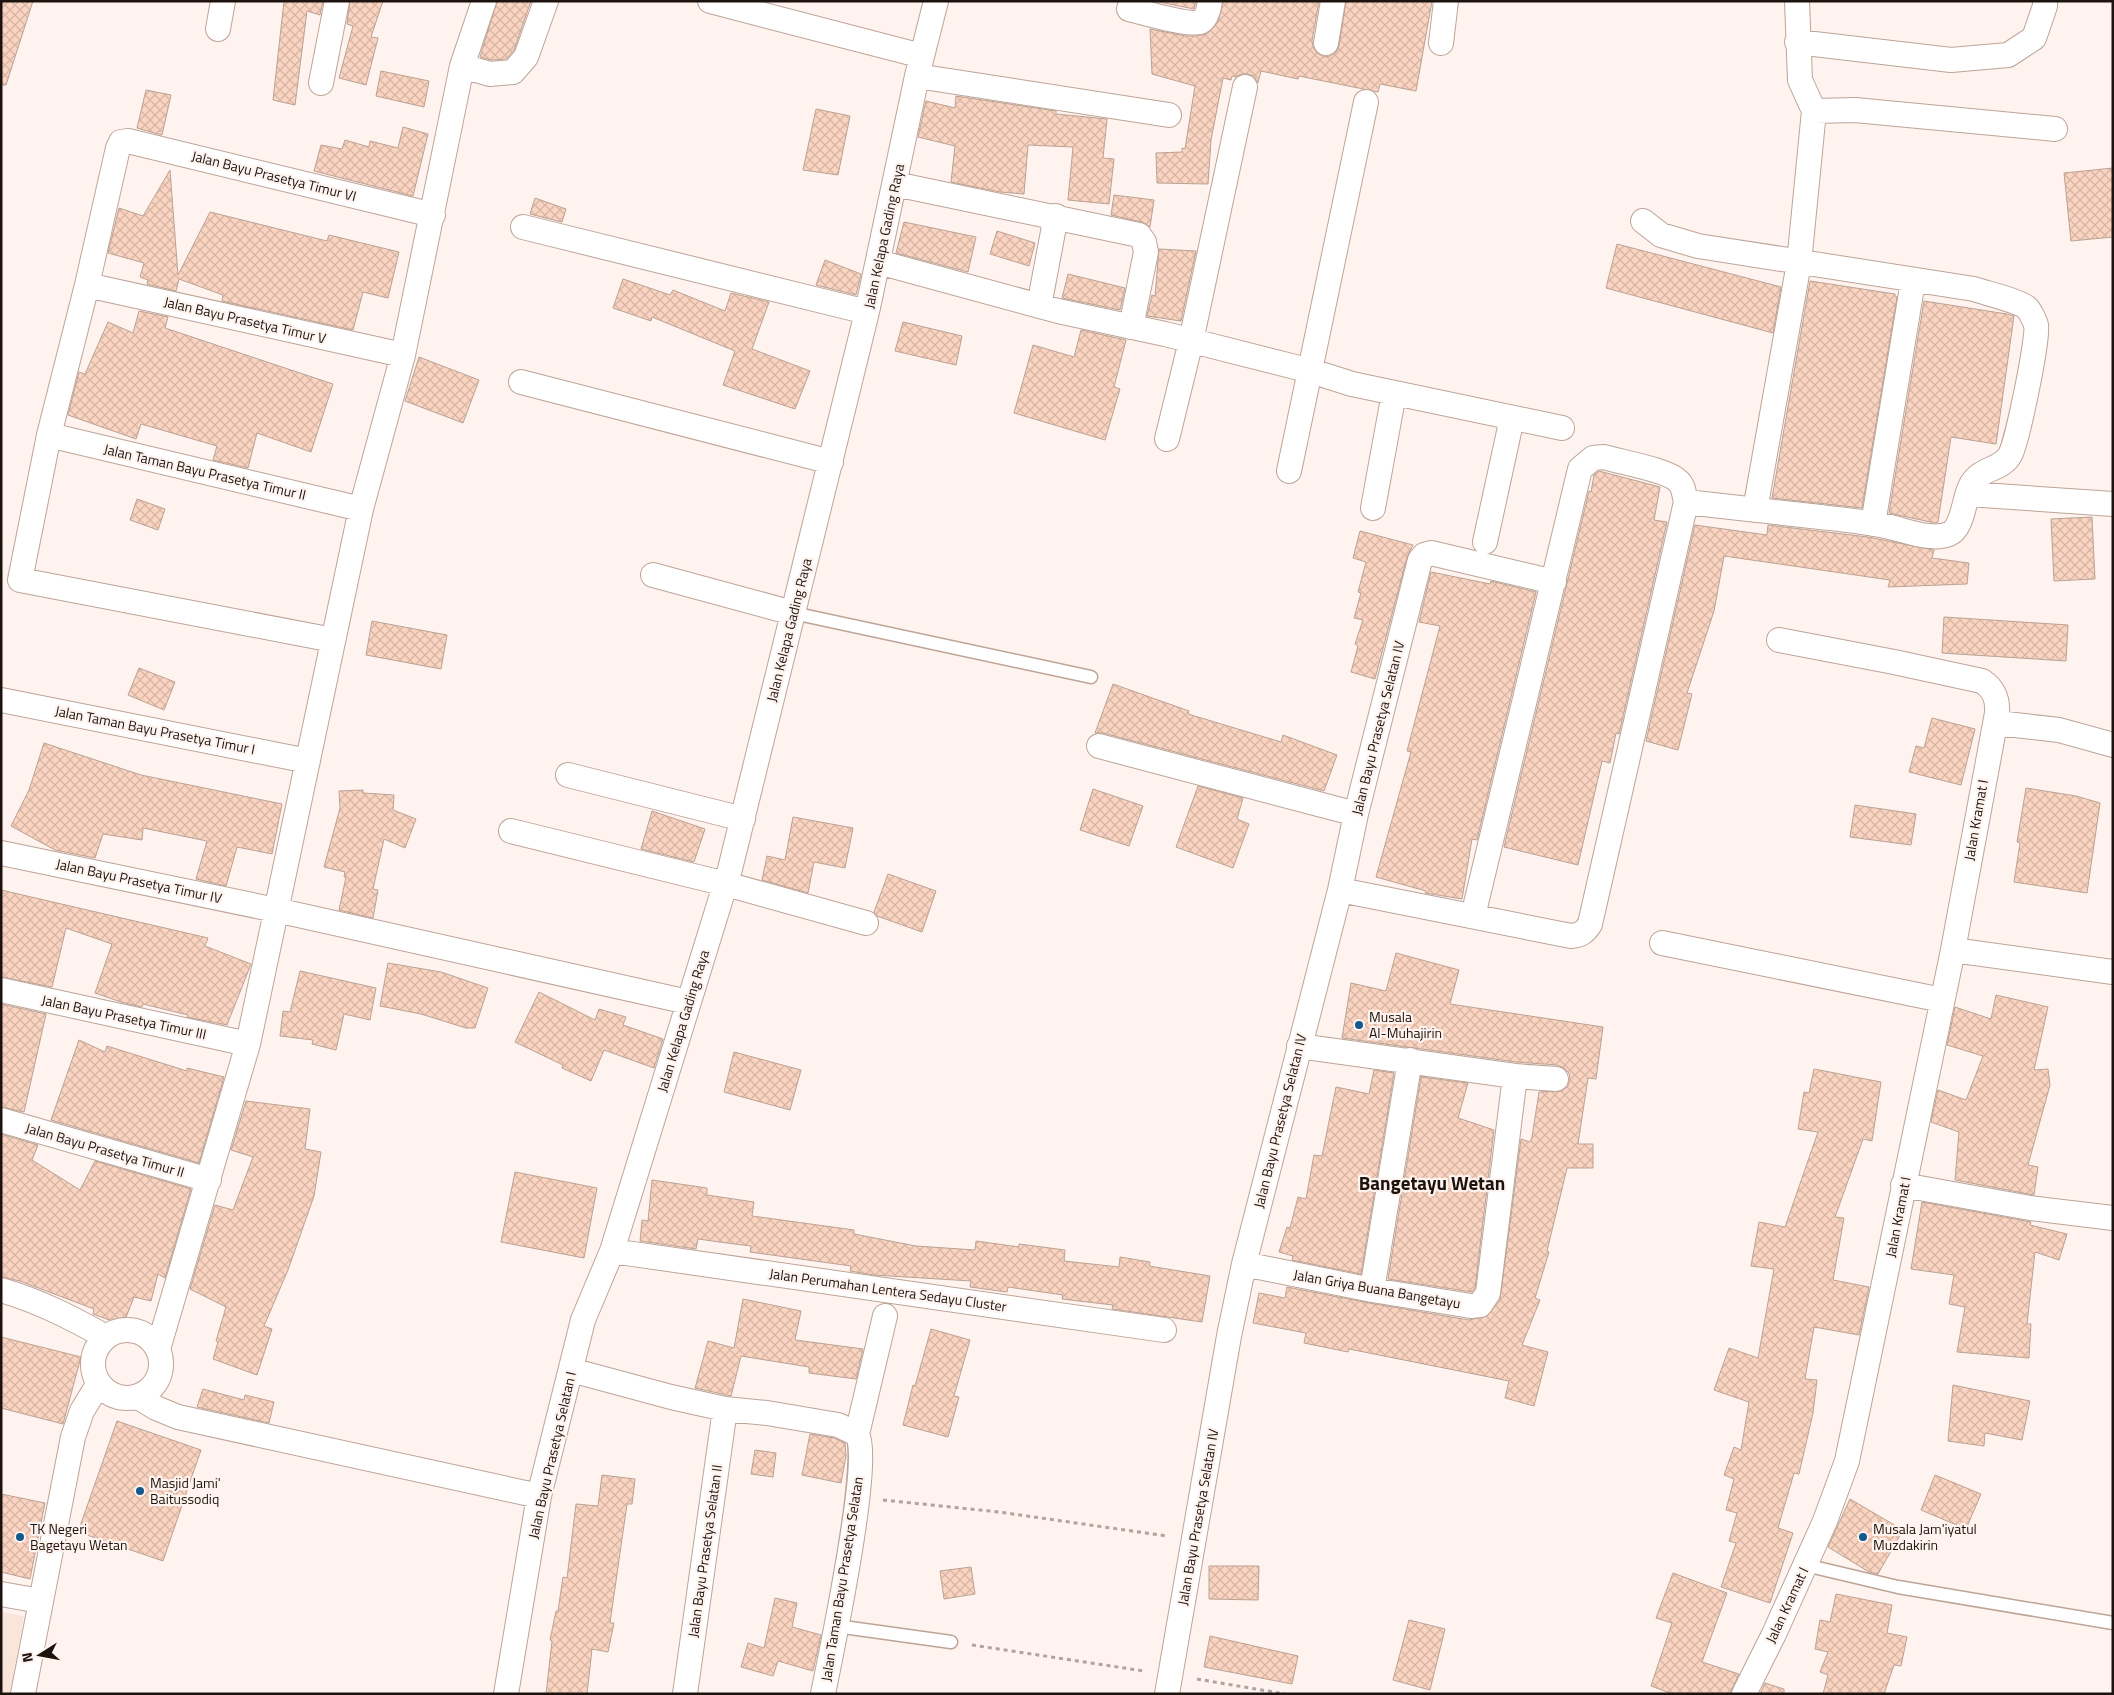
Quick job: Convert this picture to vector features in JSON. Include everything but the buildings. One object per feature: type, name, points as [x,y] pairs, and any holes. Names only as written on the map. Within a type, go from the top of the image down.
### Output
[{"type":"street","points":[[218,29],[223,1]]},
{"type":"street","points":[[321,84],[337,1]]},
{"type":"street","points":[[158,1349],[248,1044],[361,509],[402,355],[433,215],[462,66],[484,1]]},
{"type":"street","points":[[462,66],[490,74],[513,72],[526,58],[546,1]]},
{"type":"street","points":[[710,1],[920,66],[1169,115]]},
{"type":"street","name":"Jalan Kelapa Gading Raya","points":[[612,1251],[726,884],[743,819],[867,312],[920,66],[936,1]]},
{"type":"street","points":[[1129,9],[1189,23],[1200,22],[1206,17],[1210,1]]},
{"type":"street","points":[[1326,43],[1333,1]]},
{"type":"street","points":[[1441,43],[1446,1]]},
{"type":"street","points":[[1755,510],[1799,263],[1814,111],[1806,97],[1800,80],[1797,42],[1797,1]]},
{"type":"street","points":[[1797,42],[1951,60],[2008,55],[2034,38],[2045,1]]},
{"type":"street","points":[[1167,439],[1191,341],[1245,87]]},
{"type":"street","points":[[1290,471],[1366,102]]},
{"type":"street","points":[[1814,111],[1855,110],[2055,129]]},
{"type":"street","name":"Jalan Bayu Prasetya Timur VI","points":[[87,285],[118,148],[121,142],[128,141],[433,215]]},
{"type":"street","points":[[895,184],[1056,216],[1139,235],[1144,242],[1146,252],[1130,327]]},
{"type":"street","points":[[1039,306],[1056,216]]},
{"type":"street","points":[[1643,221],[1661,235],[1698,246],[1974,290],[2002,297],[2026,308],[2036,325],[2035,342],[2020,423],[2012,449],[2002,464],[1982,472],[1969,487],[1961,517],[1950,534],[1937,536],[1873,524],[1686,502]]},
{"type":"street","points":[[523,227],[658,262],[867,312]]},
{"type":"street","points":[[878,262],[1039,306],[1191,341],[1311,371],[1352,384],[1562,428]]},
{"type":"street","points":[[1873,524],[1913,280]]},
{"type":"street","points":[[87,285],[10,579],[333,640]]},
{"type":"street","name":"Jalan Bayu Prasetya Timur V","points":[[87,285],[402,355]]},
{"type":"street","points":[[521,382],[831,462]]},
{"type":"street","points":[[1373,508],[1394,393]]},
{"type":"street","points":[[1485,542],[1512,418]]},
{"type":"street","name":"Jalan Taman Bayu Prasetya Timur II","points":[[49,435],[361,509]]},
{"type":"street","points":[[1340,890],[1571,936],[1580,935],[1590,924],[1686,502],[1678,480],[1668,474],[1604,457],[1593,458],[1580,469],[1473,916]]},
{"type":"street","points":[[1968,494],[2113,504]]},
{"type":"street","name":"Jalan Bayu Prasetya Selatan IV","points":[[1170,1684],[1229,1336],[1244,1264],[1340,890],[1356,814],[1420,560],[1424,555],[1431,553],[1554,582]]},
{"type":"street","points":[[653,575],[793,613]]},
{"type":"street","name":"Jalan Kramat I","points":[[1744,1694],[1805,1565],[1838,1487],[1852,1440],[1953,950],[1985,771],[1997,723],[1998,703],[1991,687],[1982,681],[1779,640]]},
{"type":"street","name":"Jalan Taman Bayu Prasetya Timur I","points":[[1,700],[308,761]]},
{"type":"street","points":[[1997,723],[2059,730],[2113,745]]},
{"type":"street","points":[[1099,746],[1356,814]]},
{"type":"street","points":[[568,775],[743,819]]},
{"type":"street","points":[[511,832],[726,884],[866,923]]},
{"type":"street","name":"Jalan Bayu Prasetya Timur IV","points":[[1,853],[276,910],[688,1002]]},
{"type":"street","points":[[1662,943],[1942,1000]]},
{"type":"street","points":[[1953,950],[2113,972]]},
{"type":"street","name":"Jalan Bayu Prasetya Timur III","points":[[1,990],[248,1044]]},
{"type":"street","points":[[1299,1046],[1516,1076],[1556,1078]]},
{"type":"street","points":[[1372,1290],[1410,1060]]},
{"type":"street","name":"Jalan Griya Buana Bangetayu","points":[[1244,1264],[1372,1290],[1471,1306],[1480,1305],[1488,1293],[1516,1076]]},
{"type":"street","name":"Jalan Bayu Prasetya Timur II","points":[[1,1120],[209,1180]]},
{"type":"street","points":[[1904,1185],[2030,1208],[2113,1218]]},
{"type":"street","name":"Jalan Perumahan Lentera Sedayu Cluster","points":[[612,1251],[1164,1330]]},
{"type":"street","name":"Jalan Bayu Prasetya Selatan I","points":[[506,1694],[539,1496],[583,1320],[612,1251]]},
{"type":"street","points":[[1,1290],[27,1298],[68,1316],[106,1338]]},
{"type":"street","points":[[571,1370],[671,1398],[725,1409],[767,1413],[830,1424],[857,1434],[885,1316]]},
{"type":"street","points":[[129,1330],[141,1332],[151,1339],[158,1349],[161,1361],[160,1373],[155,1384],[138,1397],[117,1397],[107,1392],[99,1383],[94,1371],[94,1359],[98,1347],[106,1338],[117,1331],[129,1330]]},
{"type":"street","points":[[23,1694],[73,1437],[82,1411],[99,1383]]},
{"type":"street","points":[[138,1397],[156,1408],[178,1417],[539,1496]]},
{"type":"street","name":"Jalan Bayu Prasetya Selatan II","points":[[686,1694],[725,1409]]},
{"type":"street","name":"Jalan Taman Bayu Prasetya Selatan","points":[[823,1694],[857,1497],[862,1451],[857,1434]]},
{"type":"street","points":[[1,1594],[40,1601]]},
{"type":"lane","points":[[793,613],[1091,677]]},
{"type":"lane","points":[[1805,1565],[1898,1587],[2113,1623]]},
{"type":"lane","points":[[836,1626],[951,1642]]},
{"type":"path","points":[[857,1497],[999,1512],[1195,1540]]},
{"type":"path","points":[[951,1642],[1170,1684],[1285,1694]]},
{"type":"shaded area","points":[[1,1612],[24,1616],[10,1694],[1,1694]]},
{"type":"place","name":"Musala Al-Muhajirin","points":[[1359,1025]]},
{"type":"place","name":"Masjid Jami' Baitussodiq","points":[[140,1491]]},
{"type":"place","name":"TK Negeri Bagetayu Wetan","points":[[20,1537]]},
{"type":"place","name":"Musala Jam'iyatul Muzdakirin","points":[[1863,1537]]},
{"type":"district","name":"Bangetayu Wetan","points":[[1432,1183]]}]
